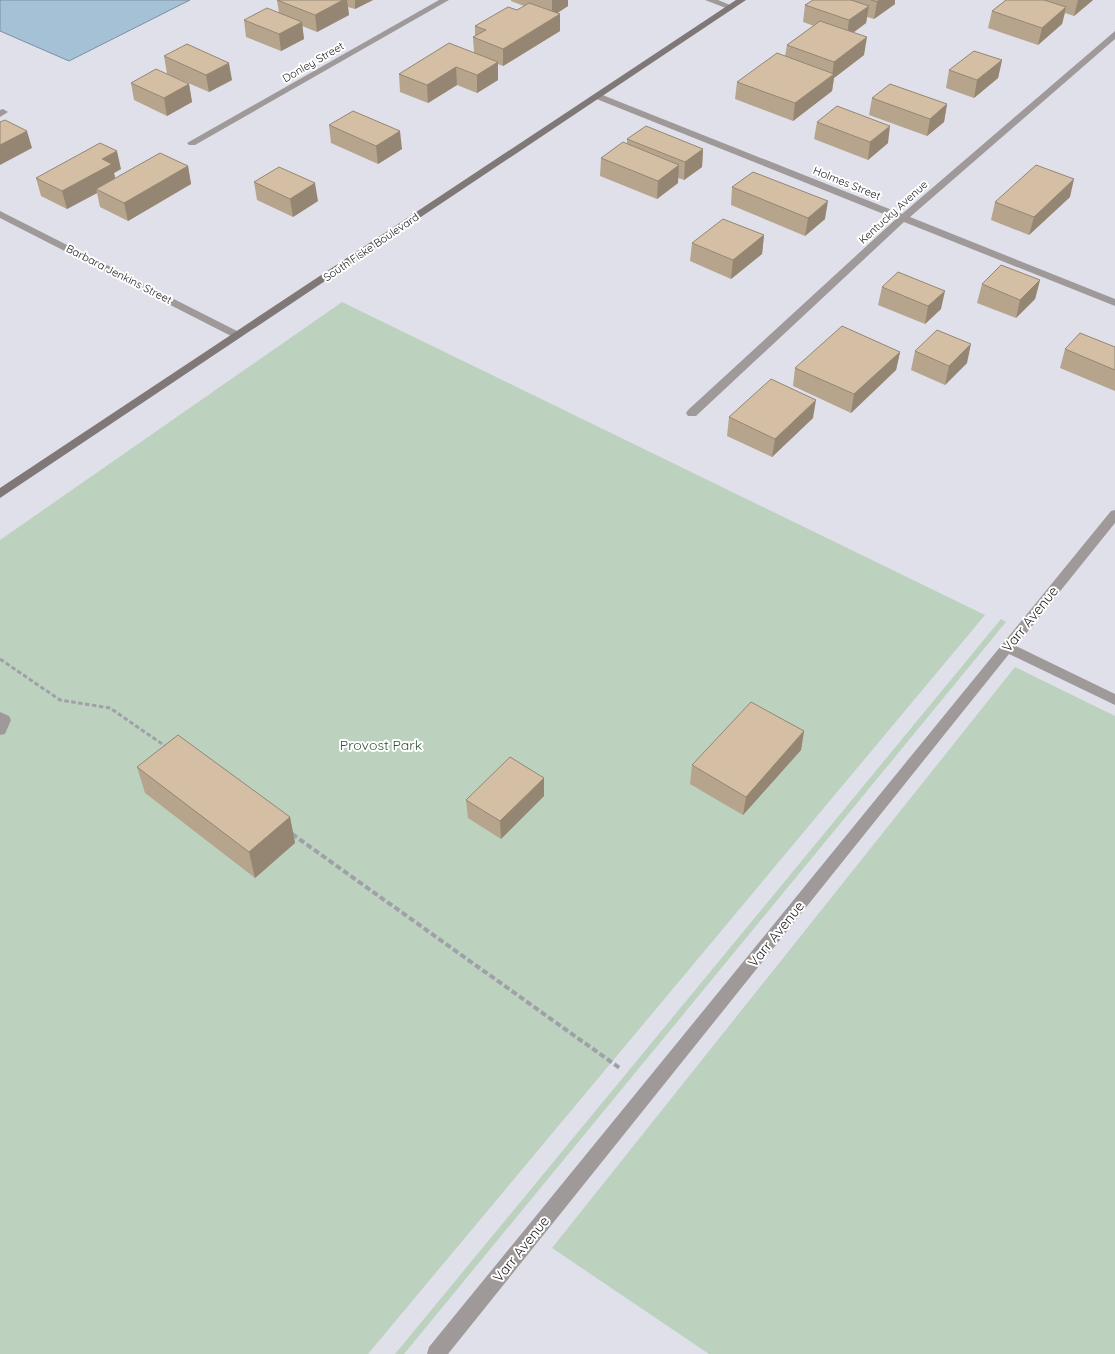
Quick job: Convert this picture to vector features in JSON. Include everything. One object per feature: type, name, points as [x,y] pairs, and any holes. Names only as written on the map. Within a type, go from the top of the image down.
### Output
[{"type":"main road","name":"South Fiske Boulevard","points":[[0,494],[742,0]]},
{"type":"street","name":"Donley Street","points":[[192,144],[445,0]]},
{"type":"street","points":[[710,0],[731,7]]},
{"type":"street","name":"Kentucky Avenue","points":[[692,414],[902,219],[1115,34]]},
{"type":"street","name":"Holmes Street","points":[[597,96],[1115,303]]},
{"type":"street","name":"Barbara Jenkins Street","points":[[0,214],[237,335]]},
{"type":"street","name":"Varr Avenue","points":[[436,1354],[1115,514]]},
{"type":"street","points":[[1008,648],[1115,700]]},
{"type":"street","points":[[0,717],[4,720],[0,730]]},
{"type":"path","points":[[0,658],[60,700],[110,708],[174,752]]},
{"type":"path","points":[[285,829],[621,1068]]},
{"type":"green space","name":"Provost Park","points":[[342,302],[985,615],[368,1354],[0,1354],[0,540]]},
{"type":"green space","points":[[1001,619],[1006,622],[404,1354],[395,1354]]},
{"type":"green space","points":[[1015,667],[1115,716],[1115,1354],[709,1354],[552,1248]]},
{"type":"water","points":[[0,0],[190,0],[69,61],[0,31]]},
{"type":"building","points":[[277,0],[343,0],[315,15]]},
{"type":"building","points":[[813,0],[851,0],[869,6],[849,20],[805,5]]},
{"type":"building","points":[[1006,0],[1044,0],[1066,7],[1042,28],[992,11]]},
{"type":"building","points":[[529,3],[560,14],[503,49],[473,37],[486,30],[475,26],[508,7],[517,10]]},
{"type":"building","points":[[267,8],[302,22],[279,34],[244,20]]},
{"type":"building","points":[[820,21],[867,37],[834,62],[787,45]]},
{"type":"building","points":[[449,43],[498,62],[477,75],[456,67],[427,85],[399,74]]},
{"type":"building","points":[[187,44],[229,63],[206,75],[164,56]]},
{"type":"building","points":[[974,51],[1002,60],[977,80],[949,70]]},
{"type":"building","points":[[777,53],[834,74],[795,103],[737,82]]},
{"type":"building","points":[[156,69],[189,84],[164,98],[131,83]]},
{"type":"building","points":[[890,84],[947,104],[930,119],[872,98]]},
{"type":"building","points":[[837,106],[890,126],[870,142],[817,122]]},
{"type":"building","points":[[353,111],[400,131],[376,146],[329,125]]},
{"type":"building","points":[[5,120],[27,131],[0,145],[0,122]]},
{"type":"building","points":[[646,126],[703,149],[685,162],[627,139]]},
{"type":"building","points":[[623,142],[679,165],[658,181],[601,158]]},
{"type":"building","points":[[100,143],[117,151],[102,159],[112,164],[62,191],[36,178]]},
{"type":"building","points":[[160,153],[188,166],[124,203],[96,189]]},
{"type":"building","points":[[1036,165],[1074,179],[1034,217],[995,202]]},
{"type":"building","points":[[279,167],[315,183],[290,199],[254,182]]},
{"type":"building","points":[[753,172],[828,201],[808,218],[732,187]]},
{"type":"building","points":[[723,219],[764,235],[733,260],[692,243]]},
{"type":"building","points":[[1001,265],[1040,280],[1020,300],[982,284]]},
{"type":"building","points":[[898,272],[945,291],[928,306],[882,287]]},
{"type":"building","points":[[842,326],[900,352],[854,394],[795,368]]},
{"type":"building","points":[[937,330],[971,344],[949,366],[915,351]]},
{"type":"building","points":[[1080,333],[1115,347],[1115,370],[1065,349]]},
{"type":"building","points":[[771,379],[816,400],[775,439],[729,417]]},
{"type":"building","points":[[751,702],[804,731],[746,797],[692,765]]},
{"type":"building","points":[[178,735],[290,817],[249,852],[137,767]]},
{"type":"building","points":[[510,757],[544,778],[500,821],[466,800]]}]
